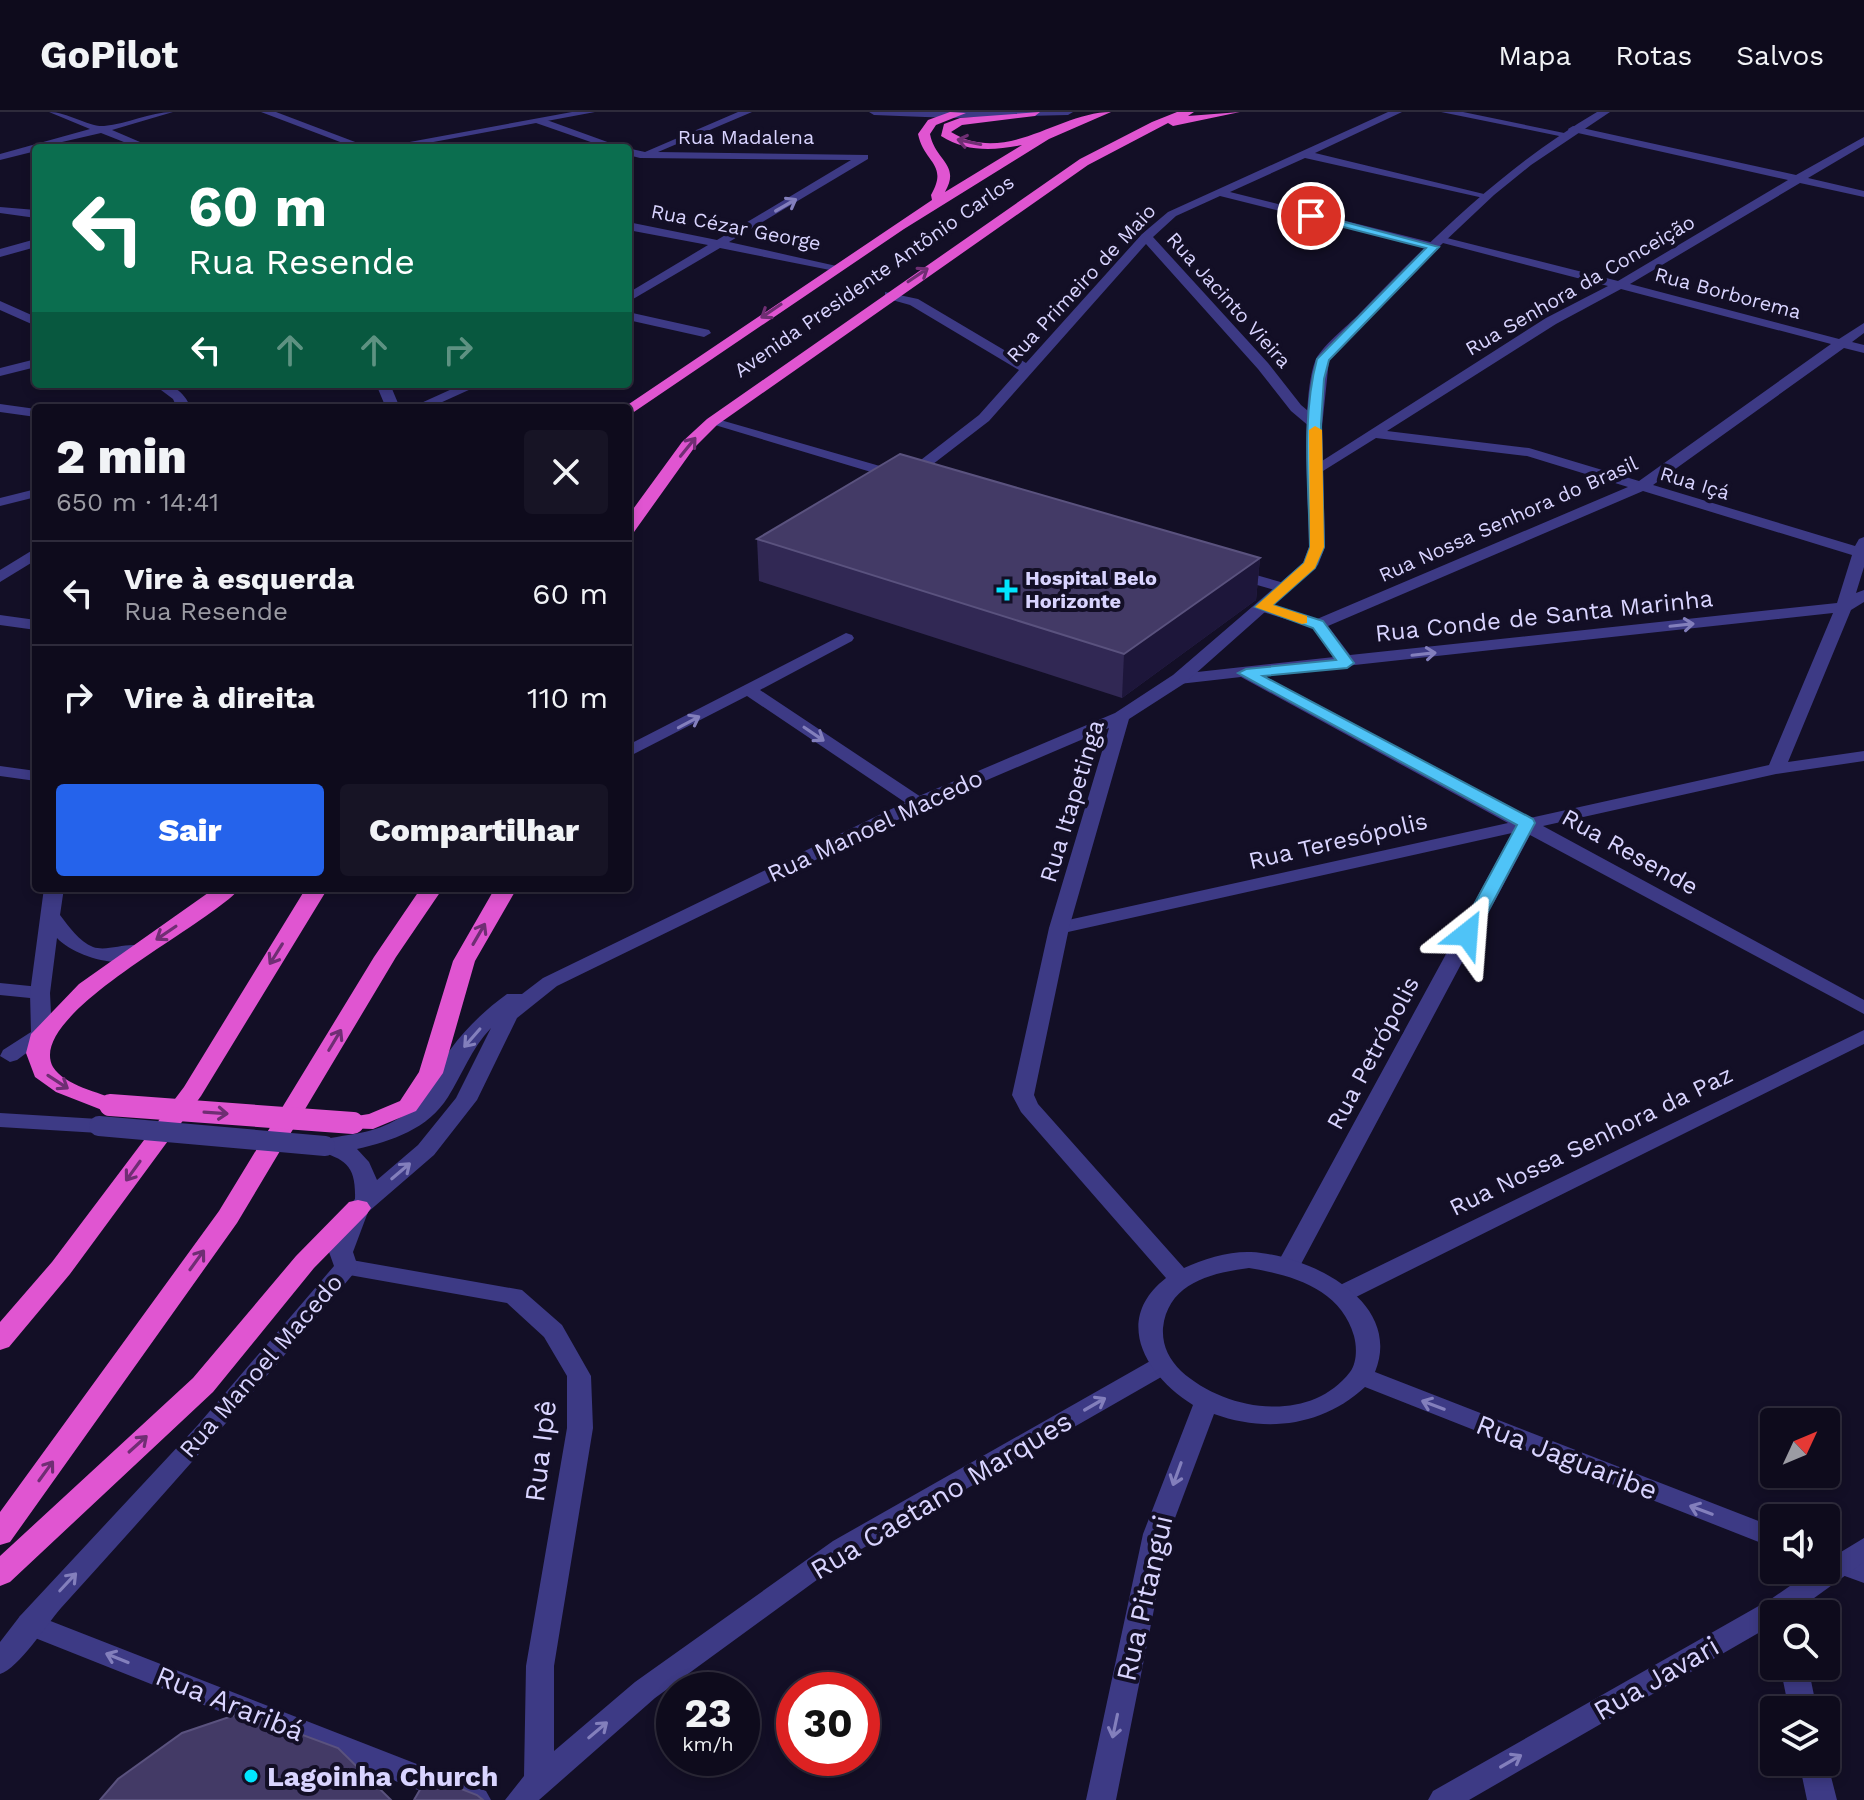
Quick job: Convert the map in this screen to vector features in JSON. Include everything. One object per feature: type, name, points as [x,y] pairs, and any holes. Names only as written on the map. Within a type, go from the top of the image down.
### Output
[{"type":"highway","points":[[940,203],[937,195],[942,188],[945,171],[923,143],[926,130],[933,123],[966,112]]},
{"type":"highway","name":"Avenida Presidente Antônio Carlos","points":[[632,408],[835,267],[1045,136],[1105,112]]},
{"type":"highway","name":"Avenida Presidente Antônio Carlos","points":[[632,522],[688,445],[712,422],[889,295],[1084,162],[1156,124],[1188,112]]},
{"type":"highway","points":[[1156,124],[1234,112]]},
{"type":"highway","points":[[1035,113],[960,122],[948,127],[945,133],[963,142],[988,146],[1045,136]]},
{"type":"highway","points":[[223,892],[70,1002],[41,1012],[38,1053],[43,1072],[104,1116],[373,1121],[408,1106],[431,1073],[464,961],[504,892]]},
{"type":"highway","points":[[0,1340],[61,1268],[193,1091],[315,892]]},
{"type":"highway","points":[[0,1534],[228,1217],[385,957],[429,892]]},
{"type":"highway","points":[[0,1574],[203,1385],[305,1262],[362,1204]]},
{"type":"street","points":[[54,112],[139,144]]},
{"type":"street","points":[[49,144],[168,112]]},
{"type":"street","points":[[266,112],[355,144]]},
{"type":"street","points":[[509,112],[607,144]]},
{"type":"street","points":[[405,144],[590,112]]},
{"type":"street","points":[[634,153],[747,112]]},
{"type":"street","points":[[874,112],[951,115],[1066,112]]},
{"type":"street","name":"Rua Primeiro de Maio","points":[[712,422],[914,480],[984,418],[1146,237],[1172,214],[1397,112]]},
{"type":"street","points":[[1446,112],[1568,131],[1864,194]]},
{"type":"street","name":"Rua Itapetinga","points":[[1180,1278],[1029,1107],[1023,1095],[1059,928],[1121,717],[1179,679],[1310,565],[1317,547],[1315,424],[1318,379],[1323,359],[1484,197],[1568,131],[1605,112]]},
{"type":"street","points":[[892,113],[923,118],[933,123]]},
{"type":"street","name":"Rua Senhora da Conceição","points":[[1318,468],[1551,321],[1618,286],[1864,140]]},
{"type":"street","points":[[0,157],[32,149]]},
{"type":"street","name":"Rua Madalena","points":[[634,153],[864,157],[718,244]]},
{"type":"street","points":[[1303,154],[1484,197]]},
{"type":"street","name":"Rua Borborema","points":[[1220,193],[1618,286],[1864,349]]},
{"type":"street","points":[[0,210],[32,214]]},
{"type":"street","name":"Rua Cézar George","points":[[632,227],[835,267]]},
{"type":"street","name":"Rua Jacinto Vieira","points":[[1146,237],[1263,366],[1296,408],[1315,424]]},
{"type":"street","points":[[0,253],[32,244]]},
{"type":"street","points":[[632,296],[718,244]]},
{"type":"street","points":[[889,295],[914,302],[1027,369]]},
{"type":"street","points":[[0,305],[32,320]]},
{"type":"street","points":[[632,317],[704,333]]},
{"type":"street","name":"Rua Nossa Senhora do Brasil","points":[[1318,624],[1640,487],[1864,327]]},
{"type":"street","points":[[0,372],[32,364]]},
{"type":"street","points":[[166,388],[179,397],[182,404]]},
{"type":"street","points":[[427,404],[466,388]]},
{"type":"street","points":[[441,404],[451,395]]},
{"type":"street","points":[[0,408],[32,412]]},
{"type":"street","name":"Rua Içá","points":[[1372,433],[1529,452],[1640,487],[1863,549]]},
{"type":"street","points":[[0,502],[32,494]]},
{"type":"street","points":[[1776,769],[1844,607],[1863,549]]},
{"type":"street","points":[[0,577],[32,556]]},
{"type":"street","points":[[1225,571],[1285,588]]},
{"type":"street","name":"Rua Conde de Santa Marinha","points":[[1179,679],[1844,607],[1864,595]]},
{"type":"street","points":[[1262,607],[1318,624],[1347,663]]},
{"type":"street","points":[[0,620],[32,624]]},
{"type":"street","points":[[632,750],[846,638]]},
{"type":"street","name":"Rua Resende","points":[[1246,673],[1864,1008]]},
{"type":"street","points":[[749,690],[918,803]]},
{"type":"street","name":"Rua Manoel Macedo","points":[[0,1663],[30,1624],[206,1433],[346,1267],[341,1252],[362,1204],[426,1150],[466,1100],[508,1015],[550,982],[918,803],[1121,717]]},
{"type":"street","name":"Rua Teresópolis","points":[[1059,928],[1776,769],[1864,756]]},
{"type":"street","points":[[0,771],[32,775]]},
{"type":"street","name":"Rua Petrópolis","points":[[1288,1266],[1527,823]]},
{"type":"street","points":[[5,1060],[41,1012],[54,892]]},
{"type":"street","points":[[52,918],[71,944],[83,952],[104,956],[139,951]]},
{"type":"street","name":"Rua Manoel Macedo","points":[[0,1120],[104,1116],[331,1146],[393,1132],[435,1101],[458,1054],[493,1014],[535,982],[633,942]]},
{"type":"street","points":[[0,989],[41,1012]]},
{"type":"street","name":"Rua Nossa Senhora da Paz","points":[[1342,1294],[1864,1036]]},
{"type":"street","points":[[331,1146],[356,1158],[367,1184],[362,1204]]},
{"type":"street","points":[[1249,1260],[1288,1266],[1317,1277],[1342,1294],[1362,1319],[1369,1348],[1361,1376],[1335,1401],[1296,1414],[1250,1415],[1206,1402],[1180,1386],[1161,1366],[1150,1342],[1151,1318],[1161,1296],[1180,1278],[1211,1265],[1249,1260]]},
{"type":"street","name":"Rua Ipê","points":[[346,1267],[514,1296],[553,1331],[579,1376],[580,1428],[540,1666],[539,1781]]},
{"type":"street","name":"Rua Caetano Marques","points":[[539,1781],[645,1690],[842,1548],[1161,1366]]},
{"type":"street","name":"Rua Jaguaribe","points":[[1361,1376],[1760,1533]]},
{"type":"street","name":"Rua Pitangui","points":[[1101,1800],[1156,1534],[1206,1402]]},
{"type":"street","name":"Rua Javari","points":[[1796,1600],[1864,1548]]},
{"type":"street","name":"Rua Javari","points":[[1443,1800],[1760,1622]]},
{"type":"street","name":"Rua Araribá","points":[[30,1624],[476,1800]]},
{"type":"street","points":[[1817,1776],[1822,1800]]},
{"type":"street","points":[[520,1800],[539,1781]]},
{"type":"building","points":[[900,454],[1260,558],[1124,654],[757,539]]},
{"type":"building","points":[[235,1715],[254,1717],[338,1748],[391,1800],[100,1800],[118,1779],[182,1733]]},
{"type":"building","points":[[428,1776],[477,1795],[483,1800],[414,1800]]},
{"type":"slow traffic","points":[[1302,619],[1262,607],[1310,565],[1317,547],[1315,430]]},
{"type":"place","name":"Hospital Belo Horizonte","points":[[1007,590]]},
{"type":"place","name":"Lagoinha Church","points":[[251,1776]]},
{"type":"route","points":[[1311,216],[1434,247],[1323,359],[1318,379],[1315,424],[1317,547],[1310,565],[1262,607],[1318,624],[1347,663],[1246,673],[1527,823],[1467,934]]}]
